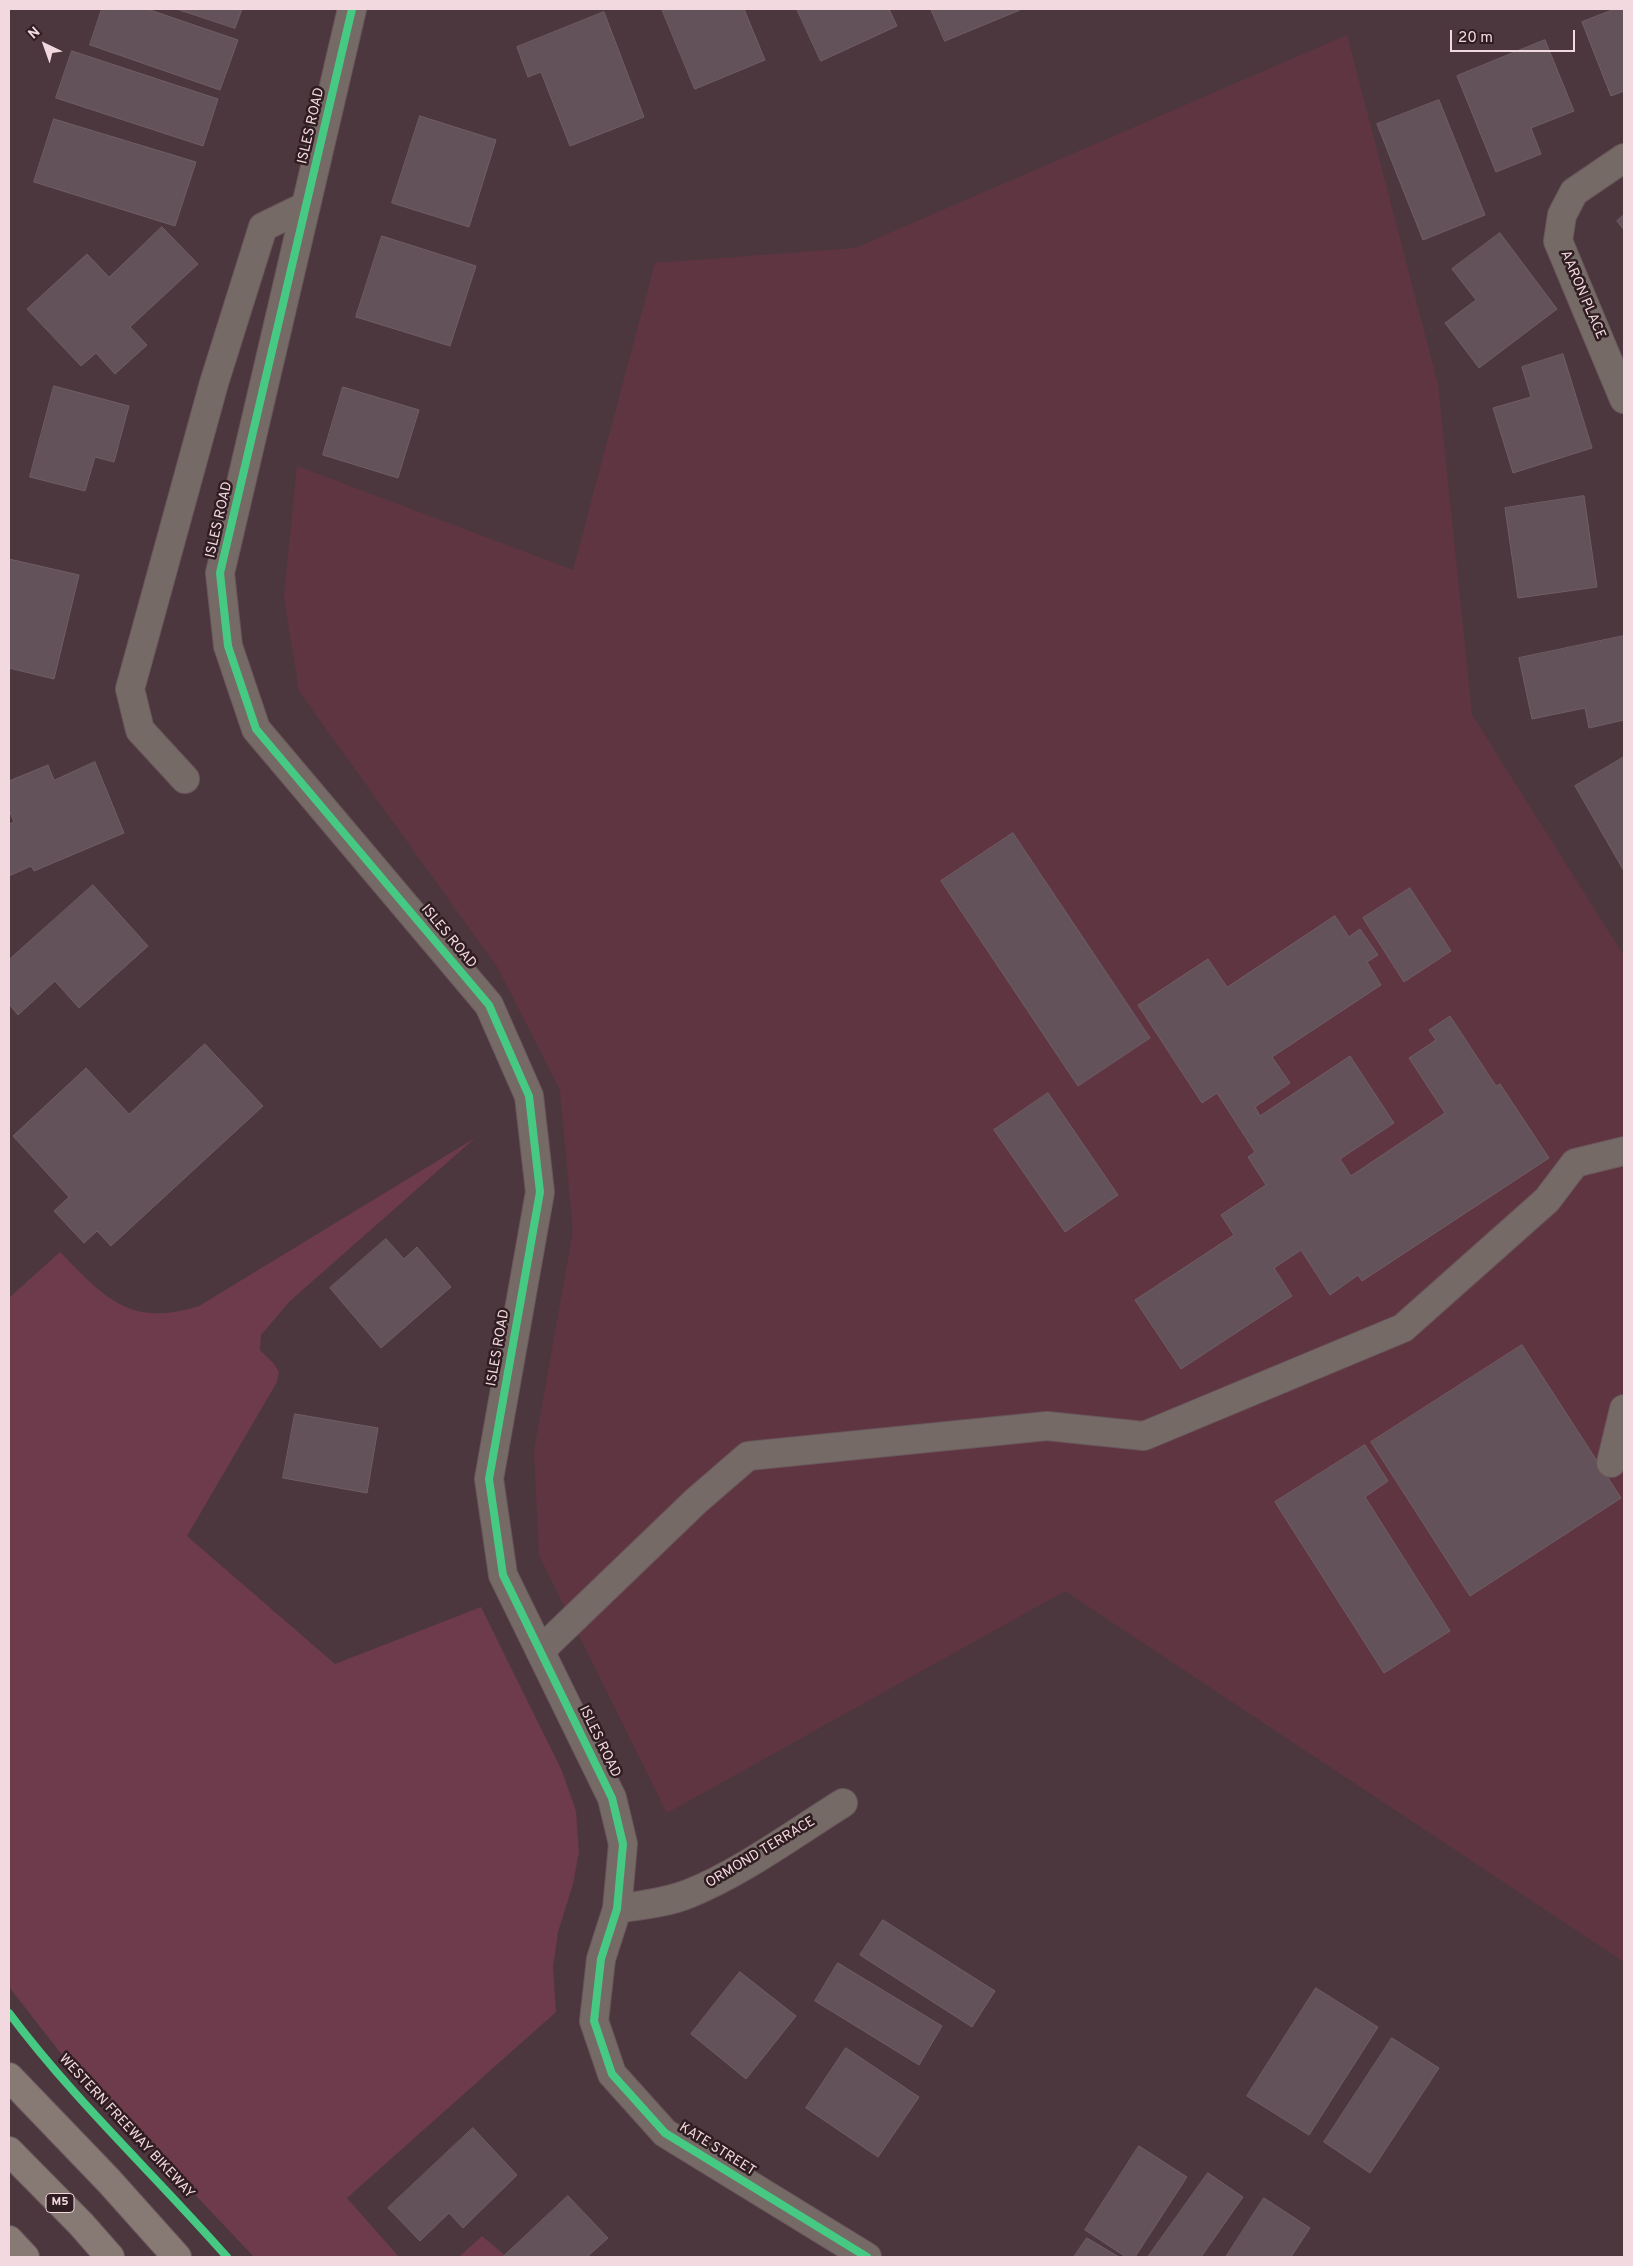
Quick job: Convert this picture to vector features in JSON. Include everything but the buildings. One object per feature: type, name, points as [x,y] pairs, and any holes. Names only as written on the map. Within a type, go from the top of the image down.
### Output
[{"type":"highway","points":[[9,2077],[102,2174],[177,2257]]},
{"type":"highway","name":"M5","points":[[9,2151],[81,2224],[110,2257]]},
{"type":"highway","points":[[9,2240],[26,2257]]},
{"type":"street","name":"ISLES ROAD","points":[[352,9],[220,573],[228,646],[256,729],[489,1005],[529,1096],[540,1192],[489,1479],[503,1575],[612,1798],[623,1844],[617,1909]]},
{"type":"street","name":"AARON PLACE","points":[[1624,158],[1574,192],[1562,215],[1558,241],[1624,399]]},
{"type":"street","points":[[185,779],[140,730],[130,689],[214,383],[263,228],[306,206]]},
{"type":"street","points":[[540,1651],[696,1501],[748,1456],[1047,1426],[1144,1436],[1403,1328],[1547,1200],[1575,1163],[1624,1151]]},
{"type":"street","points":[[1611,1463],[1624,1409]]},
{"type":"street","name":"ORMOND TERRACE","points":[[617,1909],[687,1895],[712,1883],[843,1803]]},
{"type":"street","name":"KATE STREET","points":[[617,1909],[601,1959],[594,2021],[612,2074],[666,2133],[867,2257]]},
{"type":"shaded area","points":[[1347,35],[1438,385],[1472,715],[1624,956],[1624,1962],[1065,1591],[667,1813],[539,1555],[534,1450],[573,1232],[560,1090],[498,968],[299,691],[284,597],[297,466],[573,570],[655,263],[855,248]]},
{"type":"shaded area","points":[[475,1138],[290,1301],[261,1335],[260,1350],[279,1372],[277,1382],[187,1536],[335,1664],[481,1607],[562,1771],[576,1811],[579,1852],[573,1884],[558,1932],[553,1967],[556,2012],[347,2198],[399,2257],[254,2257],[59,2051],[9,1987],[9,1298],[60,1252],[106,1295],[120,1304],[137,1311],[154,1313],[175,1312],[199,1306]]},
{"type":"shaded area","points":[[482,2236],[507,2257],[459,2257]]},
{"type":"cycle path","points":[[352,9],[220,573],[228,646],[256,729],[489,1005],[529,1096],[540,1192],[489,1479],[503,1575],[612,1798],[623,1844],[617,1909],[601,1959],[594,2021],[612,2074],[665,2133],[867,2257]]},
{"type":"cycle path","name":"WESTERN FREEWAY BIKEWAY","points":[[9,2013],[60,2076],[227,2257]]}]
